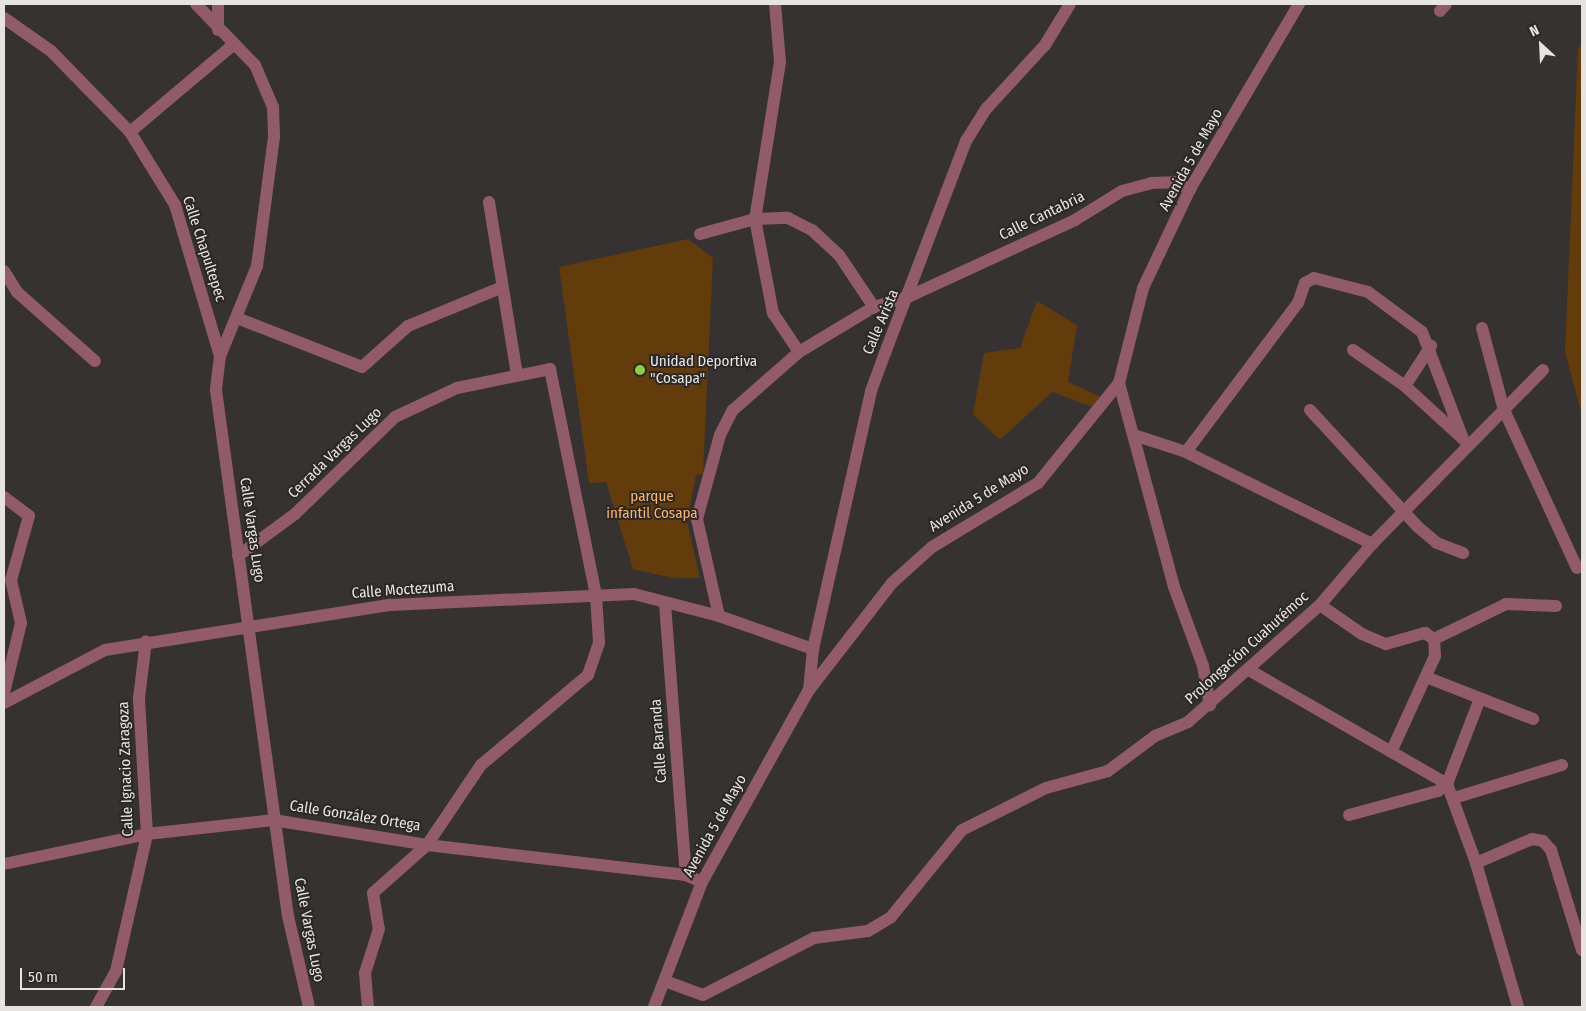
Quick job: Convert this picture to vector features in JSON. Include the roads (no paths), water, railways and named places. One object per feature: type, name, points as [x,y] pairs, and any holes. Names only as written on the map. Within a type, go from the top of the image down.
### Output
[{"type":"street","points":[[130,132],[233,45],[196,4]]},
{"type":"street","points":[[218,4],[218,30]]},
{"type":"street","points":[[774,4],[780,62],[755,219],[772,313],[799,352]]},
{"type":"street","name":"Calle Arista","points":[[809,690],[813,649],[871,391],[910,296],[966,141],[987,108],[1046,45],[1070,4]]},
{"type":"street","name":"Avenida 5 de Mayo","points":[[654,1007],[702,882],[809,690],[892,583],[932,547],[1038,483],[1120,383],[1143,288],[1190,189],[1299,4]]},
{"type":"street","name":"Calle Chapultepec","points":[[4,18],[51,51],[130,132],[175,205],[220,356]]},
{"type":"street","name":"Calle Vargas Lugo","points":[[233,45],[255,65],[273,106],[274,136],[257,266],[220,356],[216,390],[238,556],[250,624],[273,820],[288,916],[308,1007]]},
{"type":"street","name":"Calle Cantabria","points":[[719,616],[697,519],[720,435],[733,410],[799,352],[874,307],[910,296],[1075,220],[1122,191],[1151,183],[1175,182],[1190,189]]},
{"type":"street","points":[[488,202],[500,288],[517,374]]},
{"type":"street","points":[[700,234],[755,219],[788,218],[812,230],[839,255],[874,307]]},
{"type":"street","points":[[4,271],[17,292],[95,361]]},
{"type":"street","points":[[1186,452],[1298,303],[1305,283],[1314,278],[1368,292],[1422,332],[1431,346],[1466,442]]},
{"type":"street","points":[[237,318],[362,367],[408,326],[500,288]]},
{"type":"street","points":[[1482,328],[1504,410],[1577,568]]},
{"type":"street","points":[[1405,386],[1431,346]]},
{"type":"street","points":[[1353,350],[1405,386],[1466,442]]},
{"type":"street","name":"Cerrada Vargas Lugo","points":[[238,556],[295,514],[394,417],[457,388],[517,374],[550,369],[596,596]]},
{"type":"street","name":"Prolongación Cuahutémoc","points":[[665,981],[703,995],[814,938],[868,931],[891,917],[962,830],[1046,788],[1108,772],[1155,736],[1188,722],[1249,670],[1320,605],[1372,544],[1466,442],[1504,410],[1543,370]]},
{"type":"street","points":[[1120,383],[1137,436],[1174,587],[1203,666],[1210,704]]},
{"type":"street","points":[[1310,410],[1437,543],[1463,553]]},
{"type":"street","points":[[1137,436],[1186,452],[1372,544]]},
{"type":"street","points":[[4,497],[29,516],[11,580],[21,623],[4,693]]},
{"type":"street","name":"Calle Moctezuma","points":[[4,703],[105,650],[146,641],[250,624],[390,605],[634,594],[665,604],[719,616],[813,649]]},
{"type":"street","points":[[368,1007],[365,973],[379,929],[372,893],[428,845],[482,764],[588,675],[599,643],[596,596]]},
{"type":"street","name":"Calle Baranda","points":[[665,604],[686,875]]},
{"type":"street","points":[[1434,639],[1506,604],[1556,606]]},
{"type":"street","points":[[1320,605],[1362,634],[1386,644],[1425,633],[1434,639]]},
{"type":"street","points":[[1392,750],[1435,656],[1434,639]]},
{"type":"street","name":"Calle Ignacio Zaragoza","points":[[96,1007],[116,970],[147,834],[139,698],[146,641]]},
{"type":"street","points":[[1249,670],[1392,750],[1447,784],[1454,798],[1476,863],[1518,1007]]},
{"type":"street","points":[[1426,677],[1479,701],[1533,719]]},
{"type":"street","points":[[1349,815],[1438,791],[1447,784],[1479,701]]},
{"type":"street","points":[[1454,798],[1562,765]]},
{"type":"street","name":"Calle González Ortega","points":[[4,864],[147,834],[273,820],[428,845],[686,875],[702,882]]},
{"type":"street","points":[[1476,863],[1532,840],[1543,841],[1551,850],[1582,950]]},
{"type":"place","name":"Unidad Deportiva \"Cosapa\"","points":[[640,370]]},
{"type":"park label","name":"parque infantil Cosapa","points":[[652,504]]}]
